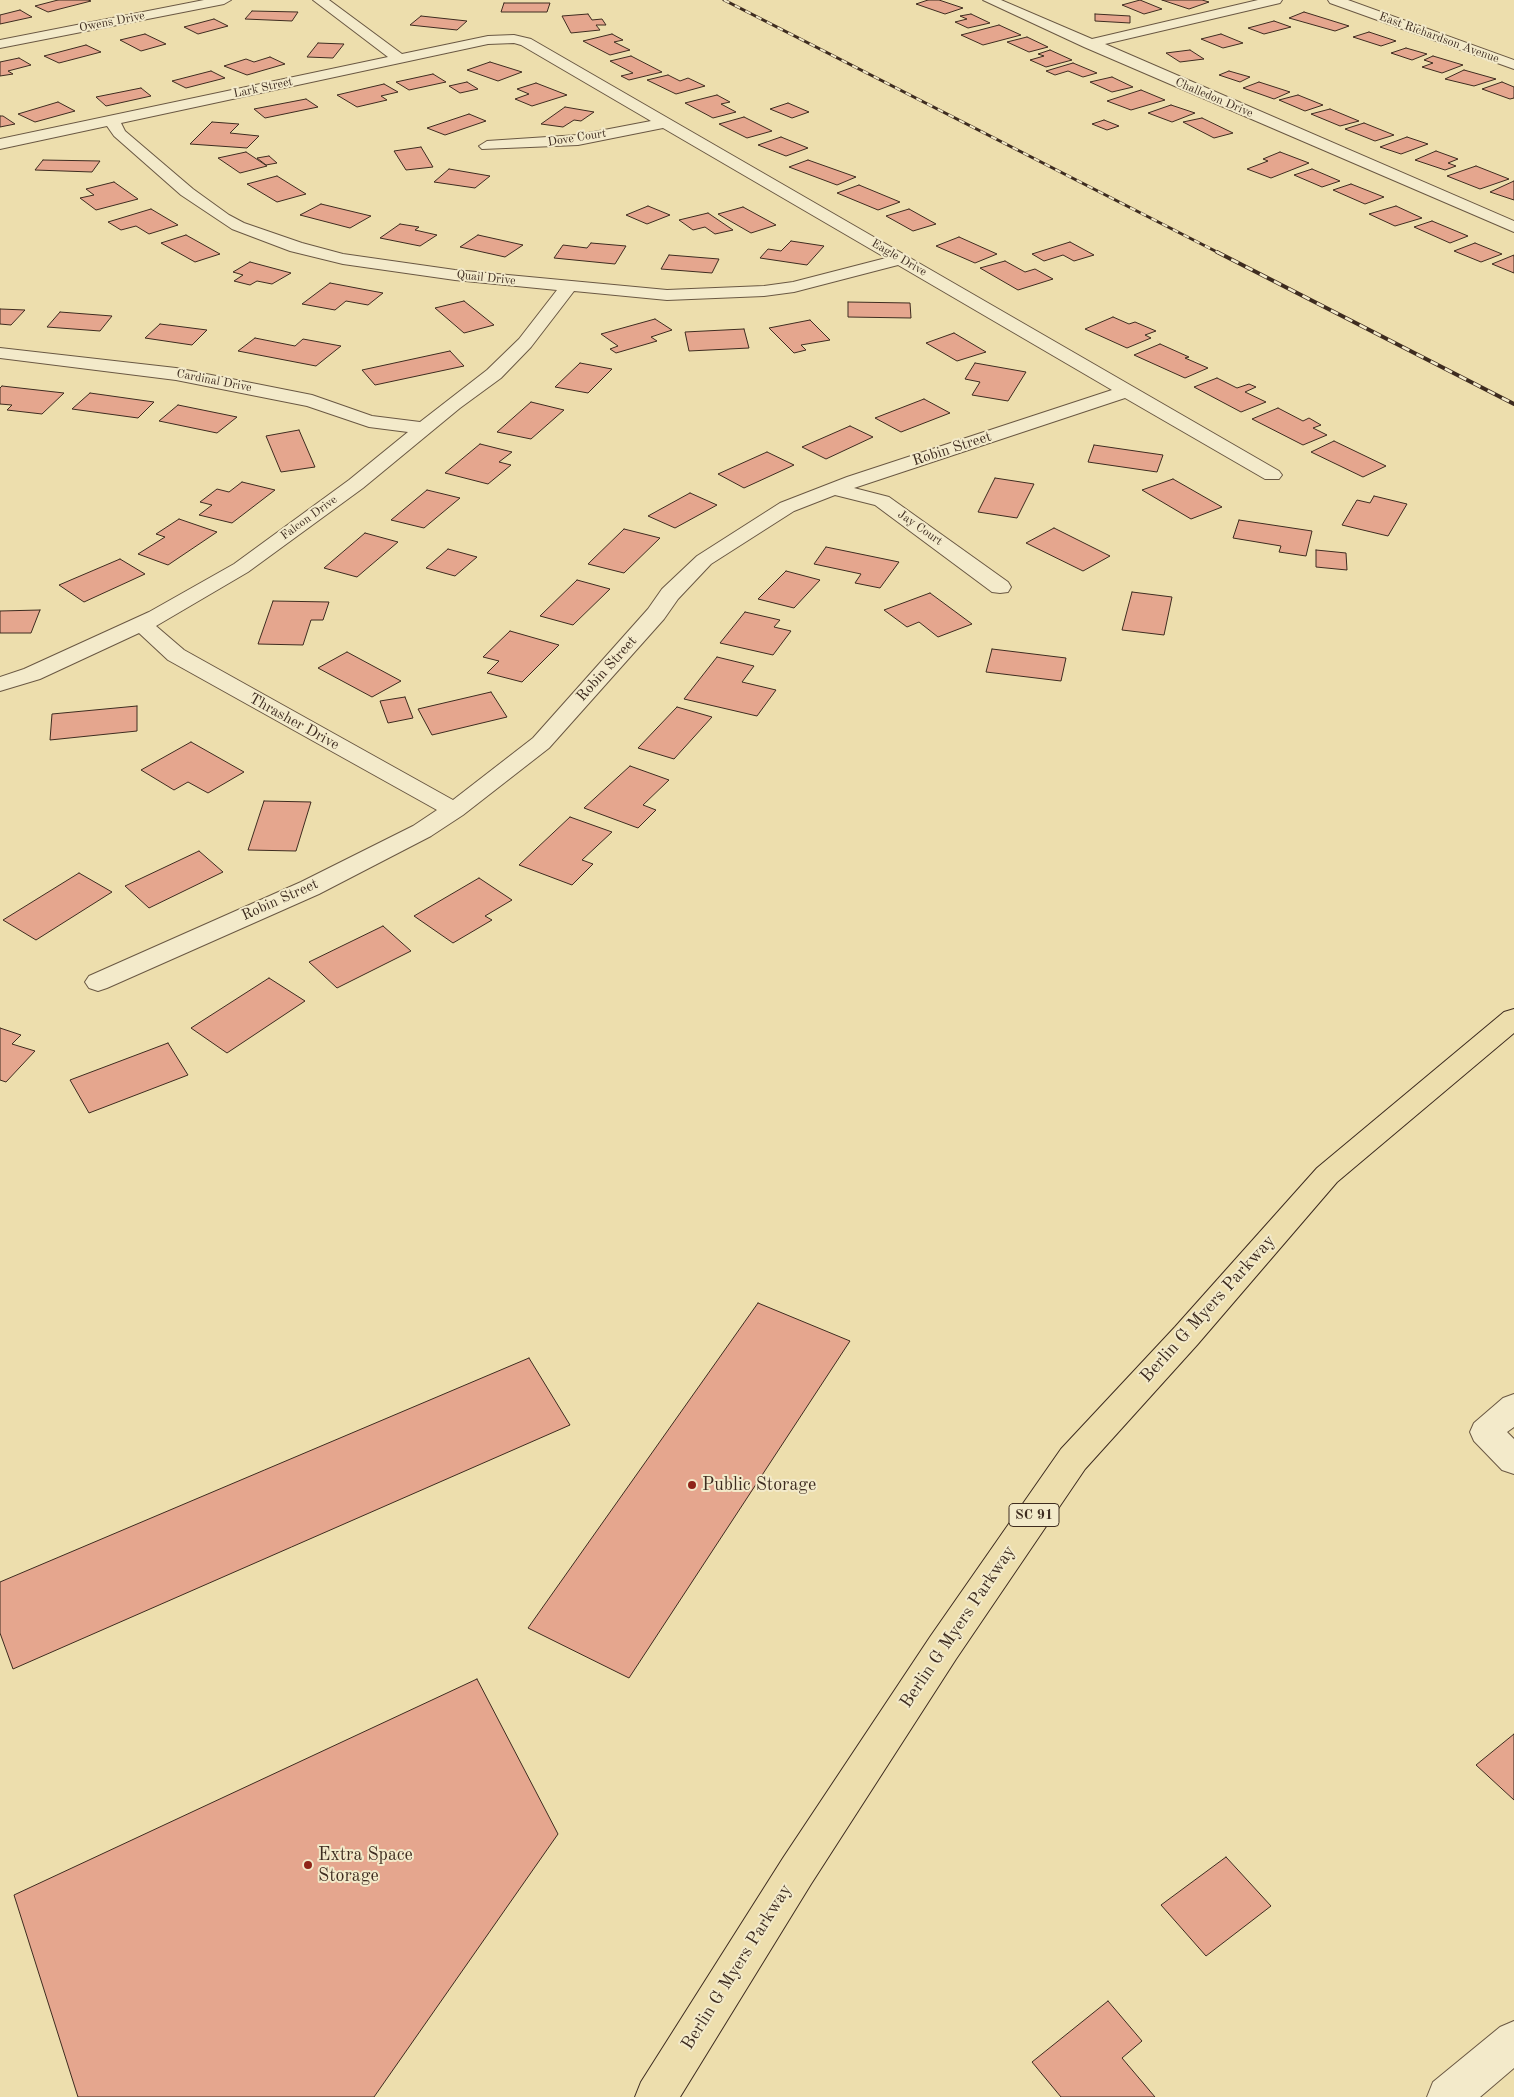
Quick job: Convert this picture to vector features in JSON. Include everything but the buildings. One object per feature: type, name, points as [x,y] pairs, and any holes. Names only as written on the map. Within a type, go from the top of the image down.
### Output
[{"type":"main road","name":"Berlin G Myers Parkway","points":[[656,2097],[797,1872],[937,1656],[1073,1459],[1186,1336],[1327,1175],[1514,1018]]},
{"type":"street","name":"Owens Drive","points":[[0,44],[224,0]]},
{"type":"street","points":[[320,0],[399,59]]},
{"type":"street","name":"Challedon Drive","points":[[990,0],[1514,227]]},
{"type":"street","points":[[1089,44],[1275,0]]},
{"type":"street","name":"East Richardson Avenue","points":[[1335,0],[1514,65]]},
{"type":"street","name":"Lark Street","points":[[0,144],[488,40],[514,39],[526,42]]},
{"type":"street","name":"Eagle Drive","points":[[526,42],[1272,475]]},
{"type":"street","name":"Quail Drive","points":[[112,120],[120,133],[187,192],[223,218],[238,226],[296,247],[343,259],[396,268],[667,295],[734,294],[818,283],[901,260]]},
{"type":"street","name":"Dove Court","points":[[487,146],[578,140],[645,126],[667,124]]},
{"type":"street","name":"Falcon Drive","points":[[0,684],[32,674],[142,624],[241,568],[356,484],[453,404],[494,374],[524,343],[570,285]]},
{"type":"street","name":"Cardinal Drive","points":[[0,353],[176,374],[312,401],[369,421],[424,428]]},
{"type":"street","name":"Robin Street","points":[[98,982],[310,888],[422,832],[454,810],[541,743],[656,614],[670,594],[704,560],[787,507],[832,489],[1128,391]]},
{"type":"street","name":"Jay Court","points":[[832,489],[882,501],[1000,587]]},
{"type":"street","name":"Thrasher Drive","points":[[142,624],[159,642],[176,655],[360,760],[454,810]]},
{"type":"street","points":[[1514,1407],[1486,1432],[1514,1460]]},
{"type":"street","points":[[1448,2097],[1514,2041]]},
{"type":"railway","points":[[724,0],[1219,253]]},
{"type":"railway","points":[[1217,252],[1514,404]]},
{"type":"place","name":"Public Storage","points":[[692,1485]]},
{"type":"place","name":"Extra Space Storage","points":[[308,1865]]}]
